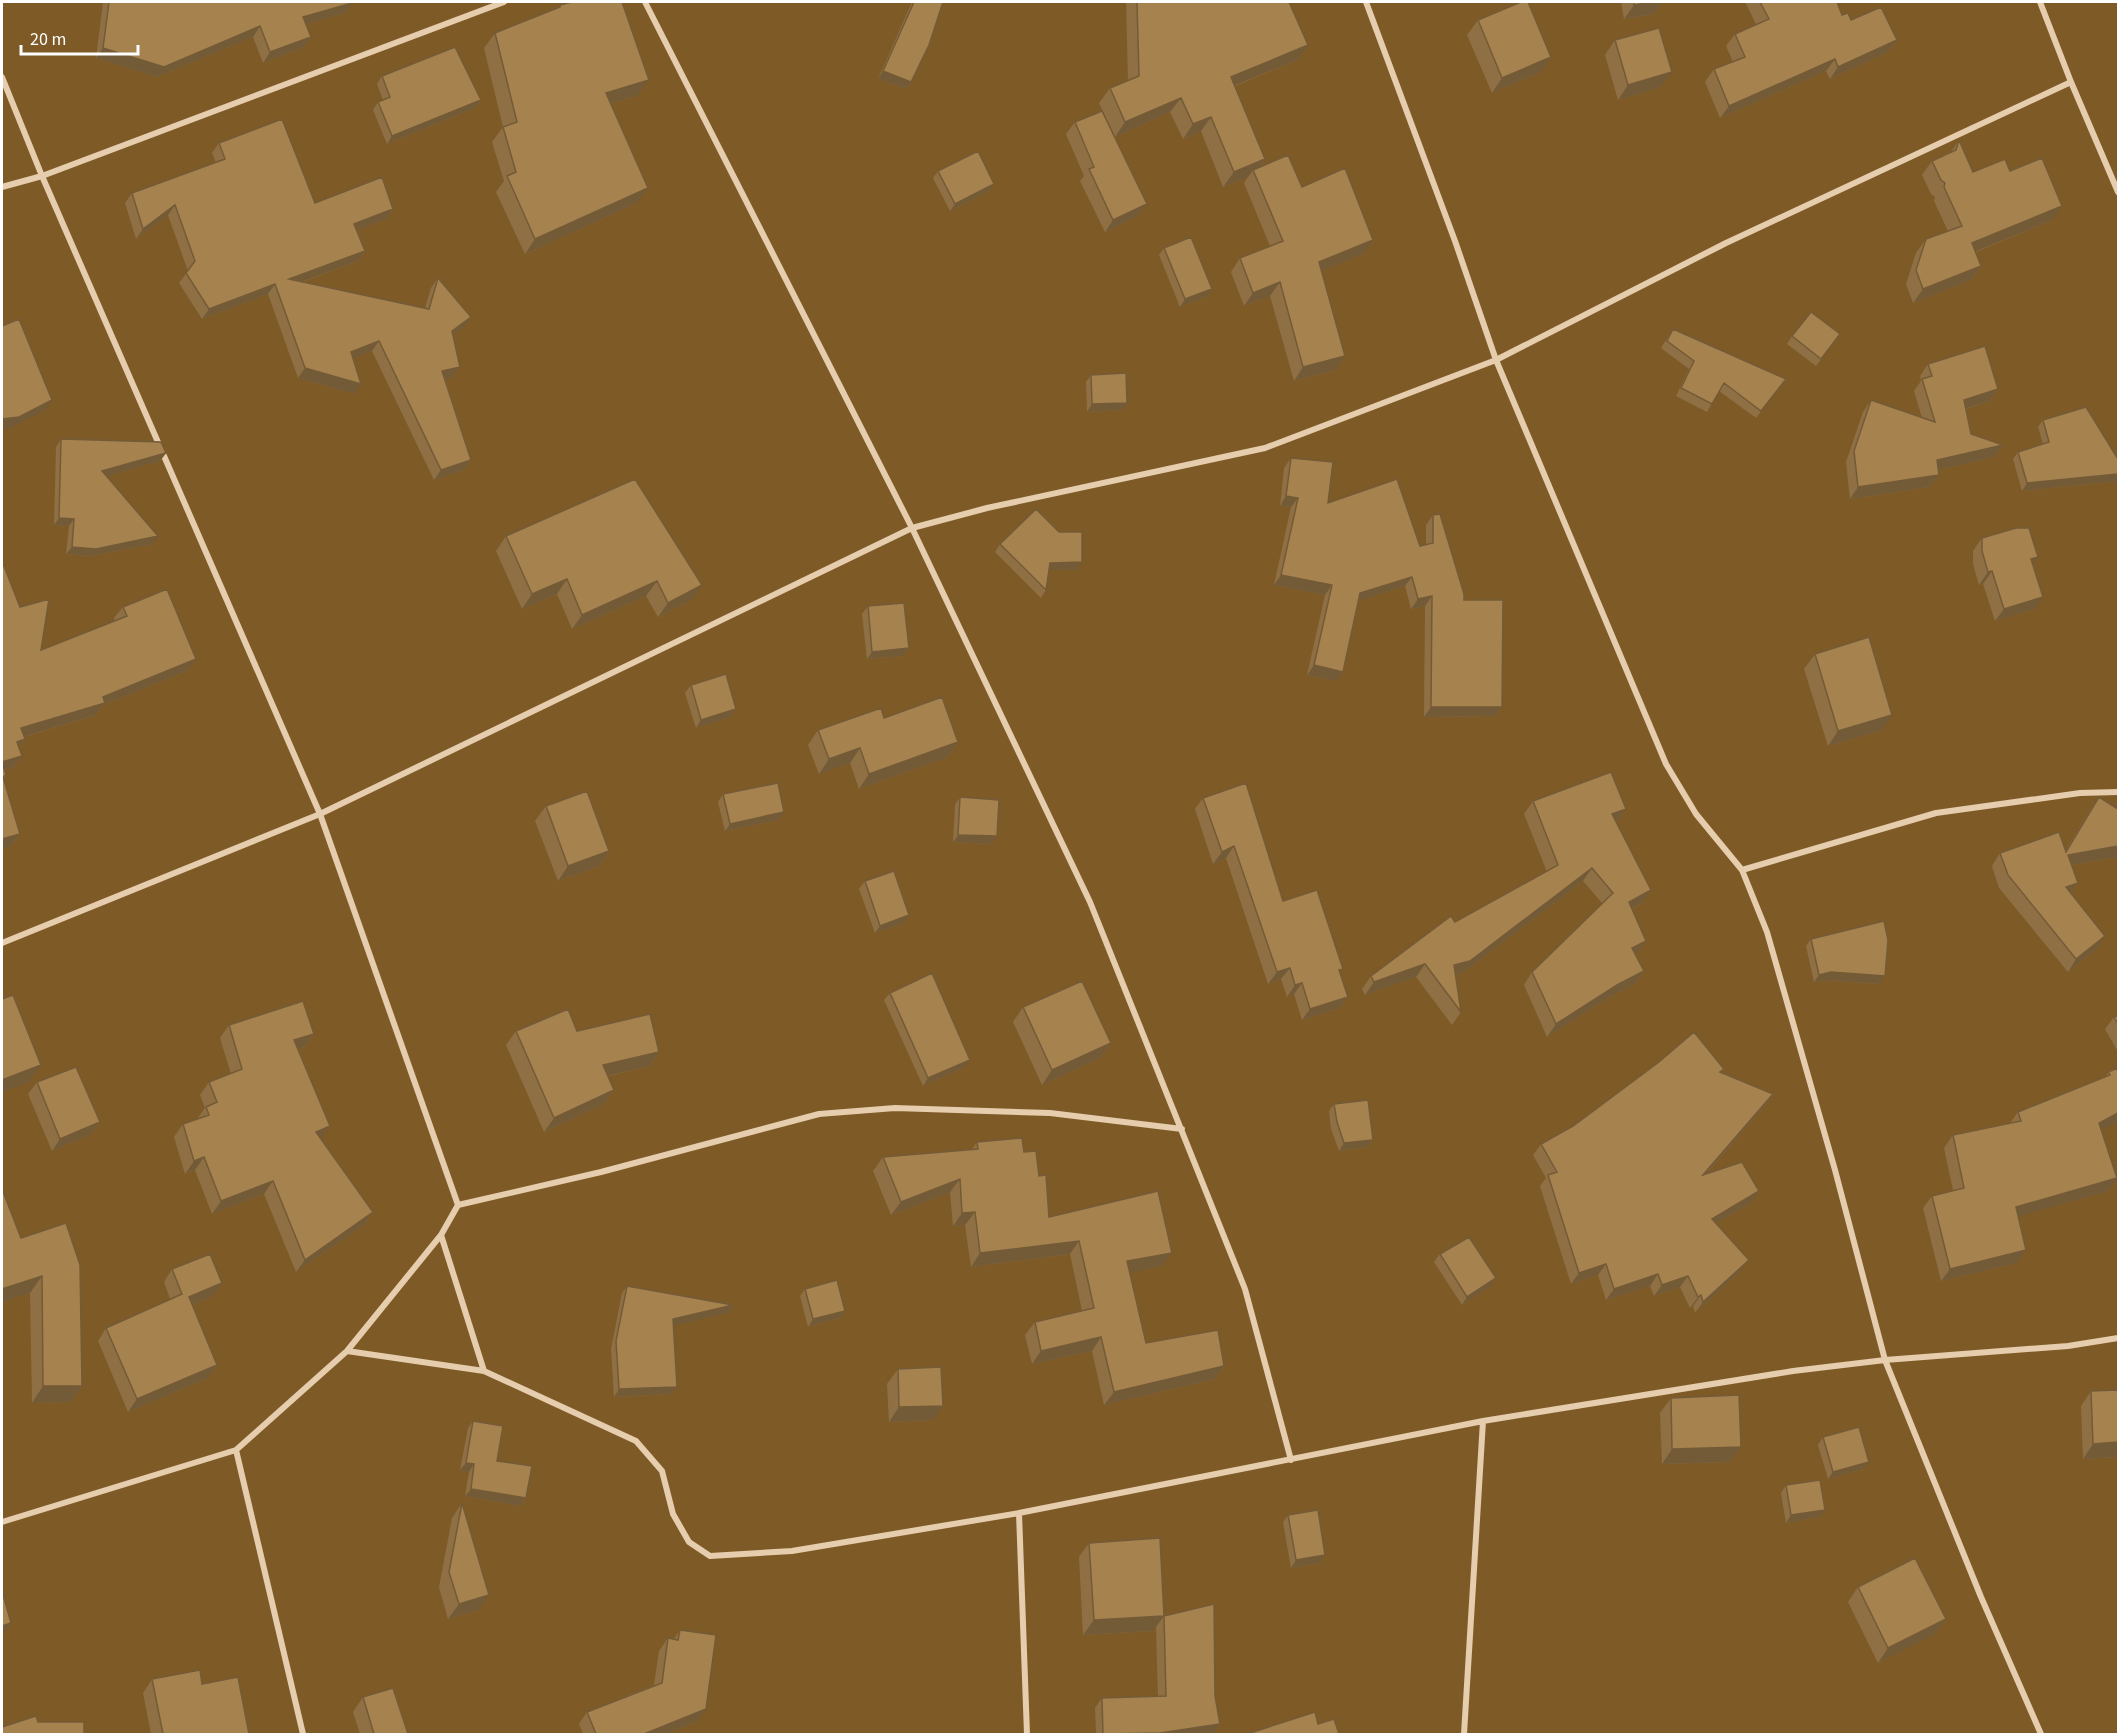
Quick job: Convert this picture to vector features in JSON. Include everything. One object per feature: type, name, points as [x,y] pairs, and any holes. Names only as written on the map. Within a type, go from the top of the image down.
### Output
[{"type":"street","points":[[2,188],[42,176],[504,2]]},
{"type":"street","points":[[645,2],[912,528],[1090,902],[1245,1289],[1291,1461]]},
{"type":"street","points":[[1366,2],[1455,241],[1496,360],[1666,764],[1696,814],[1742,870],[1770,943],[1836,1170],[1885,1360],[1981,1597],[2041,1734]]},
{"type":"street","points":[[2040,2],[2118,192]]},
{"type":"street","points":[[2,77],[42,176],[320,814],[458,1205]]},
{"type":"street","points":[[2,943],[320,814],[912,528],[987,508],[1265,448],[1496,360],[1726,243],[2071,82]]},
{"type":"street","points":[[1742,870],[1936,813],[2080,793],[2118,792]]},
{"type":"street","points":[[2,1522],[236,1450],[347,1351],[441,1235],[458,1205],[612,1170],[819,1114],[895,1108],[1050,1113],[1182,1129]]},
{"type":"street","points":[[441,1235],[484,1371]]},
{"type":"street","points":[[347,1351],[484,1371],[636,1441],[662,1471],[673,1514],[689,1542],[710,1556],[792,1551],[1019,1513],[1483,1422],[1793,1371],[1885,1360],[2068,1346],[2118,1338]]},
{"type":"street","points":[[1464,1734],[1483,1422]]},
{"type":"street","points":[[236,1450],[303,1734]]},
{"type":"street","points":[[1019,1513],[1027,1734]]},
{"type":"building","points":[[109,2],[352,3],[303,17],[311,37],[270,52],[260,26],[164,67],[103,48]]},
{"type":"building","points":[[572,2],[622,2],[649,80],[606,93],[648,188],[535,239],[507,176],[516,172],[503,127],[517,122],[495,33]]},
{"type":"building","points":[[914,2],[943,2],[929,45],[911,82],[883,71]]},
{"type":"building","points":[[1137,2],[1289,2],[1308,45],[1231,77],[1265,159],[1234,172],[1211,117],[1193,124],[1181,98],[1125,122],[1110,88],[1139,76]]},
{"type":"building","points":[[1521,2],[1528,2],[1551,57],[1502,78],[1478,20]]},
{"type":"building","points":[[1634,2],[1652,2],[1634,5]]},
{"type":"building","points":[[1760,2],[1837,2],[1842,15],[1848,13],[1851,20],[1881,7],[1897,40],[1838,67],[1835,59],[1729,106],[1714,69],[1745,57],[1735,34],[1769,19]]},
{"type":"building","points":[[1659,28],[1672,72],[1628,85],[1615,40]]},
{"type":"building","points":[[455,47],[481,100],[392,136],[378,102],[390,97],[382,76]]},
{"type":"building","points":[[1102,111],[1147,204],[1113,220],[1089,169],[1094,167],[1075,122]]},
{"type":"building","points":[[282,119],[315,203],[382,177],[393,209],[354,224],[365,251],[289,279],[429,309],[438,278],[471,317],[452,331],[460,367],[442,371],[471,460],[441,470],[379,341],[351,352],[361,384],[305,368],[275,284],[209,309],[186,273],[195,261],[175,205],[143,229],[132,193],[225,159],[219,143]]},
{"type":"building","points":[[1959,140],[1973,172],[2005,159],[2010,171],[2042,158],[2062,206],[1972,243],[1981,266],[1923,289],[1916,270],[1926,239],[1962,226],[1944,187],[1945,183],[1941,180],[1932,161],[1956,150]]},
{"type":"building","points":[[978,151],[994,184],[955,204],[938,171]]},
{"type":"building","points":[[1288,155],[1302,187],[1345,168],[1373,240],[1319,262],[1345,356],[1303,367],[1280,282],[1253,293],[1240,258],[1283,241],[1253,170]]},
{"type":"building","points":[[1191,237],[1212,289],[1185,299],[1164,248]]},
{"type":"building","points":[[1811,312],[1840,334],[1821,359],[1792,336]]},
{"type":"building","points":[[19,319],[52,400],[19,417],[2,419],[2,326]]},
{"type":"building","points":[[1673,329],[1786,379],[1761,411],[1724,383],[1712,404],[1681,388],[1694,361],[1667,341]]},
{"type":"building","points":[[1985,346],[1998,389],[1964,400],[1971,434],[2003,445],[1937,460],[1939,475],[1858,487],[1854,451],[1871,400],[1935,422],[1922,379],[1932,376],[1928,364]]},
{"type":"building","points":[[1126,373],[1127,403],[1092,404],[1091,375]]},
{"type":"building","points":[[2086,407],[2118,459],[2118,474],[2027,483],[2018,452],[2049,442],[2043,420]]},
{"type":"building","points":[[61,439],[161,442],[166,453],[102,471],[158,536],[96,549],[72,547],[74,519],[59,518]]},
{"type":"building","points":[[1291,458],[1333,462],[1328,503],[1397,479],[1420,546],[1433,543],[1433,515],[1440,514],[1464,600],[1503,600],[1502,707],[1431,707],[1432,596],[1418,599],[1412,577],[1360,593],[1343,672],[1314,665],[1332,585],[1281,575],[1298,498],[1286,496]]},
{"type":"building","points":[[635,479],[702,585],[668,603],[657,581],[582,615],[567,579],[532,594],[506,536]]},
{"type":"building","points":[[1036,509],[1059,532],[1082,532],[1082,562],[1050,563],[1046,590],[1000,544]]},
{"type":"building","points":[[2016,528],[2029,528],[2038,557],[2031,559],[2043,597],[2004,609],[1992,571],[1988,572],[1982,551],[1982,538]]},
{"type":"building","points":[[2,561],[20,607],[49,599],[41,650],[127,616],[123,607],[167,589],[196,659],[103,697],[105,703],[21,728],[25,739],[17,742],[22,756],[2,762]]},
{"type":"building","points":[[904,603],[909,648],[872,652],[868,606]]},
{"type":"building","points":[[1869,637],[1892,715],[1838,731],[1815,654]]},
{"type":"building","points":[[726,674],[736,709],[701,720],[691,685]]},
{"type":"building","points":[[942,697],[958,742],[869,774],[860,748],[829,759],[818,730],[881,708],[884,718]]},
{"type":"building","points":[[2,762],[6,775],[3,777],[20,834],[2,839]]},
{"type":"building","points":[[1611,772],[1626,809],[1612,814],[1651,890],[1629,902],[1646,941],[1632,948],[1644,971],[1617,985],[1556,1024],[1532,972],[1613,893],[1592,868],[1470,961],[1454,965],[1461,1012],[1425,964],[1374,982],[1371,976],[1451,916],[1455,922],[1558,865],[1533,801]]},
{"type":"building","points":[[778,783],[784,812],[730,824],[723,794]]},
{"type":"building","points":[[1246,783],[1283,901],[1317,890],[1343,969],[1339,970],[1348,997],[1310,1009],[1302,983],[1295,985],[1290,968],[1277,972],[1234,846],[1222,852],[1203,798]]},
{"type":"building","points":[[587,791],[609,851],[568,866],[546,806]]},
{"type":"building","points":[[960,797],[999,800],[997,836],[958,835]]},
{"type":"building","points":[[2099,797],[2118,809],[2118,846],[2068,855],[2078,883],[2066,887],[2105,936],[2076,959],[2008,875],[2000,853],[2059,832],[2066,852]]},
{"type":"building","points":[[894,871],[909,915],[880,926],[865,881]]},
{"type":"building","points":[[1884,921],[1888,940],[1885,976],[1831,972],[1819,975],[1811,939]]},
{"type":"building","points":[[932,973],[970,1060],[928,1078],[890,993]]},
{"type":"building","points":[[1082,981],[1111,1043],[1052,1070],[1023,1007]]},
{"type":"building","points":[[13,995],[41,1065],[2,1080],[2,999]]},
{"type":"building","points":[[303,1001],[314,1034],[294,1040],[330,1126],[316,1132],[373,1212],[305,1260],[273,1181],[221,1201],[204,1157],[194,1161],[183,1124],[209,1115],[206,1107],[217,1102],[209,1082],[242,1069],[229,1025]]},
{"type":"building","points":[[568,1009],[577,1031],[650,1014],[659,1052],[603,1065],[614,1090],[554,1118],[516,1031]]},
{"type":"building","points":[[1694,1032],[1724,1069],[1720,1072],[1773,1094],[1703,1175],[1742,1162],[1759,1191],[1712,1219],[1749,1260],[1703,1302],[1701,1295],[1698,1297],[1688,1276],[1662,1285],[1658,1274],[1614,1289],[1606,1264],[1579,1273],[1548,1175],[1557,1172],[1541,1144],[1573,1126],[1659,1062]]},
{"type":"building","points":[[76,1067],[100,1122],[60,1139],[37,1082]]},
{"type":"building","points":[[2118,1068],[2118,1113],[2099,1123],[2117,1178],[2016,1207],[2026,1250],[1950,1269],[1932,1196],[1964,1188],[1953,1135],[2021,1121],[2018,1112],[2110,1075],[2108,1072]]},
{"type":"building","points":[[1368,1100],[1373,1140],[1344,1143],[1334,1104]]},
{"type":"building","points":[[1022,1138],[1024,1152],[1036,1151],[1039,1176],[1046,1175],[1049,1217],[1158,1191],[1172,1253],[1127,1261],[1146,1343],[1218,1330],[1224,1366],[1114,1392],[1101,1337],[1041,1351],[1035,1322],[1094,1308],[1079,1241],[980,1253],[975,1212],[962,1213],[960,1179],[901,1202],[883,1157],[978,1149],[977,1142]]},
{"type":"building","points":[[2,1189],[21,1238],[66,1223],[80,1265],[82,1386],[43,1386],[42,1276],[2,1289]]},
{"type":"building","points":[[1469,1237],[1496,1278],[1467,1297],[1440,1254]]},
{"type":"building","points":[[210,1254],[222,1283],[189,1297],[217,1365],[137,1399],[106,1328],[182,1294],[172,1269]]},
{"type":"building","points":[[837,1280],[845,1311],[813,1319],[805,1289]]},
{"type":"building","points":[[627,1286],[733,1305],[673,1319],[677,1387],[619,1389],[616,1341]]},
{"type":"building","points":[[941,1367],[943,1406],[899,1407],[898,1369]]},
{"type":"building","points":[[2118,1390],[2118,1442],[2093,1444],[2091,1391]]},
{"type":"building","points":[[1739,1395],[1741,1447],[1672,1449],[1671,1398]]},
{"type":"building","points":[[473,1421],[503,1426],[497,1461],[532,1466],[526,1498],[471,1489],[474,1464],[466,1463]]},
{"type":"building","points":[[1859,1427],[1869,1462],[1833,1472],[1823,1437]]},
{"type":"building","points":[[1820,1480],[1825,1510],[1791,1515],[1786,1485]]},
{"type":"building","points":[[462,1503],[489,1595],[459,1604],[449,1572]]},
{"type":"building","points":[[1318,1510],[1325,1555],[1296,1560],[1288,1515]]},
{"type":"building","points":[[1160,1538],[1164,1616],[1094,1620],[1089,1543]]},
{"type":"building","points":[[1915,1558],[1946,1619],[1888,1648],[1858,1587]]},
{"type":"building","points":[[2,1591],[11,1623],[2,1626]]},
{"type":"building","points":[[1214,1604],[1215,1696],[1220,1724],[1160,1733],[1103,1734],[1102,1698],[1166,1696],[1164,1616]]},
{"type":"building","points":[[680,1630],[716,1635],[706,1709],[644,1734],[596,1734],[587,1712],[662,1683],[668,1638],[678,1640]]},
{"type":"building","points":[[200,1670],[202,1684],[238,1677],[249,1734],[163,1734],[152,1679]]},
{"type":"building","points":[[393,1688],[408,1734],[374,1734],[363,1697]]},
{"type":"building","points":[[1315,1712],[1318,1724],[1334,1719],[1339,1734],[1250,1734],[1250,1733]]},
{"type":"building","points":[[36,1716],[38,1722],[84,1722],[84,1734],[2,1734],[2,1727]]}]
